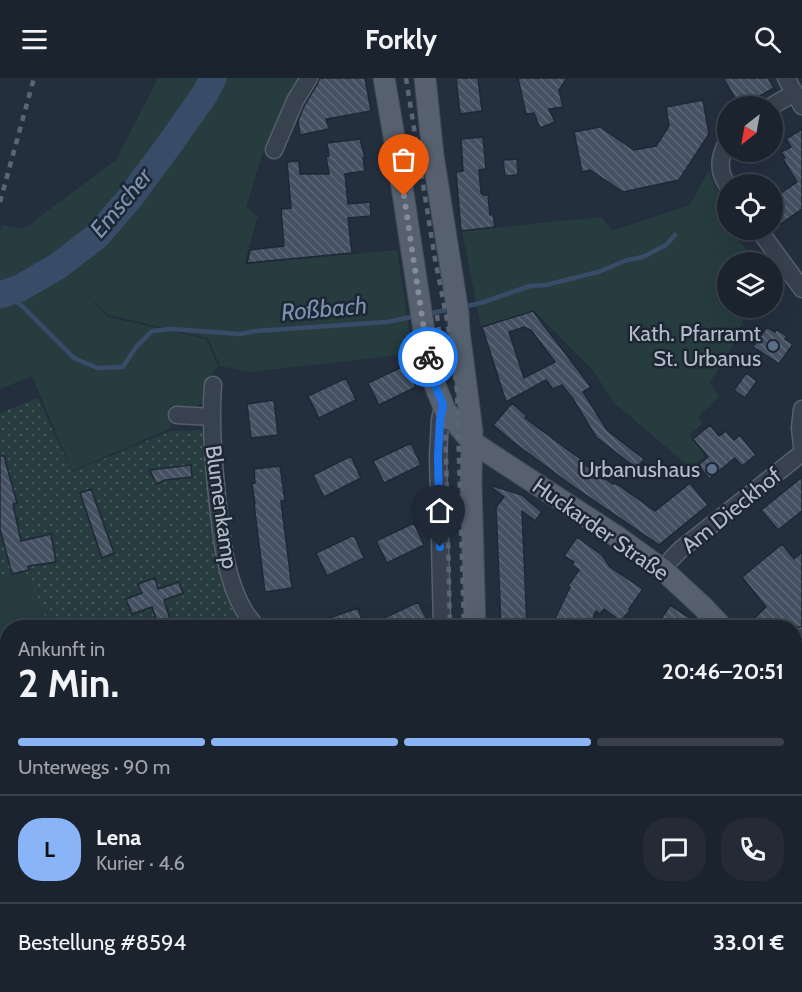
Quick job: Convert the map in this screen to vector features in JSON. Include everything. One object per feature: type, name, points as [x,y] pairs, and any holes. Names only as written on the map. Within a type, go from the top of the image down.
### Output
[{"type":"main road","name":"Huckarder Straße","points":[[384,78],[431,375],[443,405],[472,442],[619,538],[662,569],[715,620]]},
{"type":"main road","points":[[425,78],[433,155],[459,322],[470,416],[475,620]]},
{"type":"street","points":[[274,150],[295,101],[309,78]]},
{"type":"street","points":[[766,240],[802,289]]},
{"type":"street","name":"Blumenkamp","points":[[213,385],[214,467],[221,532],[225,555],[237,594],[251,620]]},
{"type":"street","points":[[442,620],[438,456],[443,405]]},
{"type":"street","points":[[802,409],[800,428],[802,446]]},
{"type":"street","name":"Blumenkamp","points":[[177,416],[212,417]]},
{"type":"street","name":"Am Dieckhof","points":[[662,569],[680,550],[802,453]]},
{"type":"green space","points":[[158,78],[299,78],[291,89],[263,152],[246,207],[258,216],[245,262],[247,264],[397,250],[412,347],[403,347],[402,355],[250,372],[220,366],[208,338],[109,315],[89,297],[108,317],[206,339],[218,366],[207,380],[204,401],[195,408],[175,408],[171,428],[72,471],[32,376],[0,389],[0,231],[2,225],[23,229],[116,160]]},
{"type":"green space","points":[[709,170],[717,189],[717,240],[739,240],[748,252],[717,252],[717,318],[744,318],[737,337],[710,383],[719,397],[698,417],[703,423],[690,435],[705,456],[691,468],[613,402],[593,370],[534,311],[481,327],[462,231],[601,217],[612,231],[690,205]]},
{"type":"green space","points":[[38,398],[72,472],[170,431],[201,430],[213,447],[221,532],[253,620],[47,620],[26,573],[0,579],[0,413]]},
{"type":"green space","points":[[26,573],[47,620],[0,620],[0,579]]},
{"type":"building","points":[[319,78],[365,78],[371,111],[326,119],[329,129],[300,135],[298,121]]},
{"type":"building","points":[[456,78],[478,78],[482,111],[460,114]]},
{"type":"building","points":[[518,78],[567,78],[559,90],[563,107],[549,109],[555,122],[540,128],[534,113],[526,114]]},
{"type":"building","points":[[723,78],[768,78],[774,88],[760,96],[734,96]]},
{"type":"building","points":[[703,100],[709,134],[679,180],[623,192],[590,170],[582,172],[574,132],[600,127],[634,150],[656,146],[669,126],[666,107]]},
{"type":"building","points":[[802,129],[802,209],[783,222],[783,192],[797,182],[783,159],[785,158],[783,151],[791,147],[786,139]]},
{"type":"building","points":[[483,137],[486,169],[479,170],[481,193],[488,195],[490,215],[493,214],[495,227],[461,231],[456,172],[463,171],[461,139]]},
{"type":"building","points":[[360,139],[365,158],[363,158],[365,171],[345,174],[348,204],[370,202],[371,216],[348,218],[352,253],[247,263],[250,250],[284,246],[281,209],[291,208],[287,162],[299,161],[300,174],[329,174],[326,156],[329,156],[327,143]]},
{"type":"building","points":[[517,159],[518,175],[505,176],[503,160]]},
{"type":"building","points":[[533,311],[591,387],[583,392],[607,430],[644,459],[637,469],[596,437],[562,385],[553,389],[546,380],[506,402],[482,327]],"holes":[[[524,327],[531,330],[555,362],[524,378],[509,332]]]},
{"type":"building","name":"Kath. Pfarramt St. Urbanus","points":[[767,327],[775,332],[776,329],[787,336],[785,339],[793,344],[779,364],[753,347]]},
{"type":"building","points":[[406,365],[416,387],[379,405],[368,383]]},
{"type":"building","points":[[746,373],[757,381],[745,398],[734,390]]},
{"type":"building","points":[[346,378],[356,400],[319,418],[308,396]]},
{"type":"building","points":[[274,400],[278,435],[251,438],[247,404]]},
{"type":"building","points":[[512,403],[527,416],[525,418],[586,463],[585,465],[655,511],[690,483],[708,505],[659,545],[571,485],[493,425]]},
{"type":"building","points":[[710,425],[719,436],[726,431],[734,440],[740,435],[756,455],[742,466],[735,458],[709,479],[698,465],[708,457],[693,439]]},
{"type":"building","points":[[411,443],[421,465],[384,483],[373,461]]},
{"type":"building","points":[[0,456],[4,456],[17,503],[13,504],[21,541],[51,534],[56,562],[28,566],[29,570],[12,574],[0,529]]},
{"type":"building","points":[[351,456],[361,478],[324,497],[313,475]]},
{"type":"building","points":[[191,465],[192,477],[165,480],[156,484],[150,470]]},
{"type":"building","points":[[280,466],[285,501],[281,501],[292,588],[265,592],[252,484],[255,483],[254,469]]},
{"type":"building","points":[[802,477],[802,511],[778,530],[761,510]]},
{"type":"building","points":[[493,486],[522,495],[542,512],[535,521],[522,511],[527,620],[501,620],[496,507],[504,497],[492,488]]},
{"type":"building","points":[[91,489],[114,553],[102,558],[80,493]]},
{"type":"building","points":[[414,523],[424,545],[387,563],[376,541]]},
{"type":"building","points":[[354,535],[364,558],[327,576],[316,553]]},
{"type":"building","points":[[577,537],[602,555],[610,567],[643,589],[629,609],[630,611],[621,620],[604,609],[600,614],[596,611],[592,620],[554,620],[570,587],[568,586],[579,570],[572,565],[574,562],[564,556]]},
{"type":"building","points":[[782,544],[794,559],[802,552],[802,620],[752,620],[766,607],[742,577]]},
{"type":"building","points":[[155,578],[158,589],[179,582],[183,593],[164,600],[170,620],[157,620],[152,607],[132,614],[126,599],[142,593],[138,584]]},
{"type":"building","points":[[418,602],[427,620],[380,620]]},
{"type":"building","points":[[670,605],[692,620],[660,620]]},
{"type":"building","points":[[358,608],[362,620],[323,620]]},
{"type":"waterway","name":"Emscher","points":[[0,295],[20,288],[58,266],[97,236],[129,199],[169,145],[205,94],[213,78]]},
{"type":"waterway","name":"Roßbach","points":[[462,307],[530,286],[546,285],[598,272],[627,260],[643,257],[666,245],[675,235]]},
{"type":"waterway","name":"Roßbach","points":[[4,294],[21,305],[74,358],[97,368],[123,367],[136,347],[152,331],[171,329],[240,334],[387,322],[416,316]]},
{"type":"waterway","name":"Roßbach","points":[[427,314],[451,309]]},
{"type":"railway","points":[[0,202],[34,78]]},
{"type":"railway","points":[[406,78],[457,391],[464,620]]},
{"type":"railway","points":[[437,315],[443,364],[445,410],[450,620]]},
{"type":"way so far","points":[[404,196],[428,357]]},
{"type":"place","name":"Kath. Pfarramt St. Urbanus","points":[[773,346]]},
{"type":"place","name":"Urbanushaus","points":[[712,469]]},
{"type":"route","points":[[428,357],[431,375],[443,405],[438,456],[440,547]]}]
